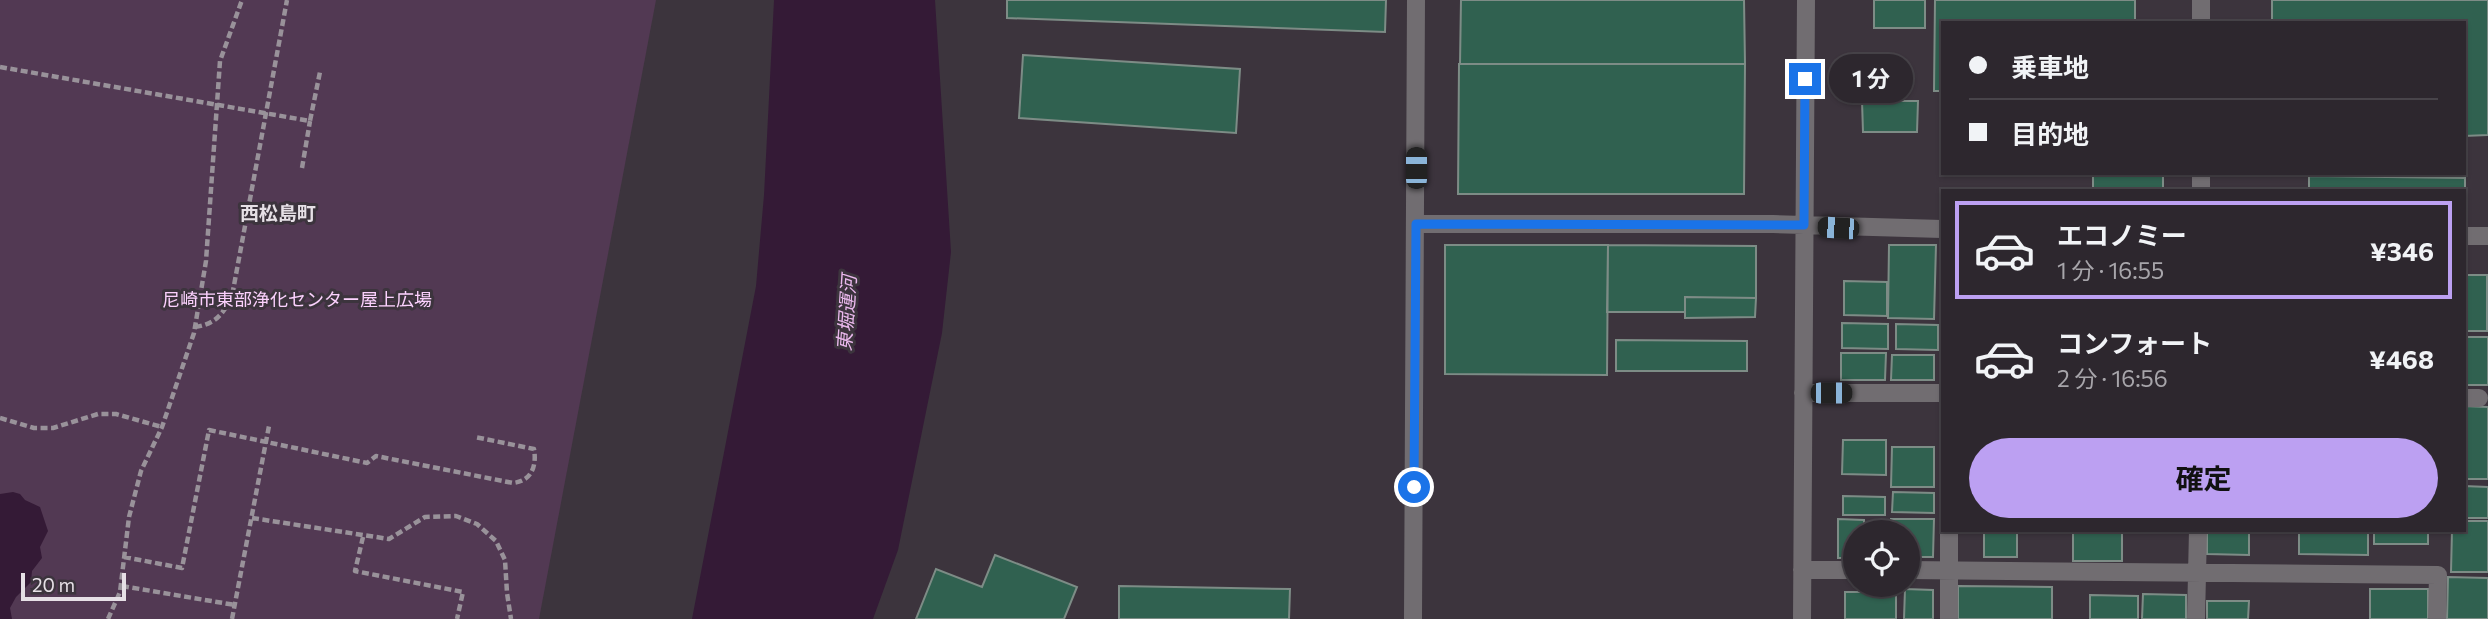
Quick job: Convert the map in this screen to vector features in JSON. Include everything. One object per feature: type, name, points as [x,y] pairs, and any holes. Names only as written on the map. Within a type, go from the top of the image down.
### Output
[{"type":"street","points":[[1413,619],[1416,0]]},
{"type":"street","points":[[1802,619],[1806,0]]},
{"type":"street","points":[[2201,0],[2201,21]]},
{"type":"street","points":[[1416,224],[1804,225],[1941,229]]},
{"type":"street","points":[[2466,236],[2488,236]]},
{"type":"street","points":[[1804,393],[1941,393]]},
{"type":"street","points":[[1949,532],[1949,619]]},
{"type":"street","points":[[2196,619],[2198,532]]},
{"type":"street","points":[[1802,570],[1843,570]]},
{"type":"street","points":[[1920,570],[2438,575],[2437,619]]},
{"type":"path","points":[[108,619],[121,586],[129,517],[141,471],[162,427],[195,327],[206,261],[220,61],[242,0]]},
{"type":"path","points":[[195,327],[209,325],[223,314],[232,296],[287,0]]},
{"type":"path","points":[[0,67],[310,121]]},
{"type":"path","points":[[302,168],[320,72]]},
{"type":"path","points":[[0,418],[34,429],[53,428],[98,414],[116,414],[162,427]]},
{"type":"path","points":[[232,619],[269,426]]},
{"type":"path","points":[[124,557],[182,568],[209,430],[367,463],[376,456],[513,483],[530,477],[536,458],[534,449],[475,437]]},
{"type":"path","points":[[252,517],[363,537],[389,539],[425,517],[456,516],[477,524],[496,541],[505,560],[511,619]]},
{"type":"path","points":[[363,537],[355,571],[463,593],[457,619]]},
{"type":"path","points":[[121,586],[235,605]]},
{"type":"green space","name":"尼崎市東部浄化センター屋上広場","points":[[0,0],[656,0],[539,619],[0,619]]},
{"type":"water","name":"東堀運河","points":[[774,0],[935,0],[951,252],[942,333],[898,550],[873,619],[692,619],[756,286],[764,195]]},
{"type":"water","points":[[13,492],[40,507],[48,531],[40,547],[42,558],[32,571],[31,582],[16,597],[10,608],[12,619],[0,619],[0,494]]},
{"type":"building","points":[[1007,0],[1386,0],[1385,32],[1007,18]]},
{"type":"building","points":[[1461,0],[1744,0],[1745,64],[1460,64]]},
{"type":"building","points":[[1874,0],[1925,0],[1925,28],[1874,28]]},
{"type":"building","points":[[1935,0],[2135,0],[2135,21],[1941,21],[1941,91],[1934,91]]},
{"type":"building","points":[[2272,0],[2488,0],[2488,135],[2466,136],[2466,21],[2272,21]]},
{"type":"building","points":[[1023,55],[1240,69],[1236,133],[1019,118]]},
{"type":"building","points":[[1846,59],[1901,59],[1901,91],[1846,91]]},
{"type":"building","points":[[1459,64],[1745,64],[1744,194],[1458,194]]},
{"type":"building","points":[[1862,101],[1918,101],[1917,132],[1863,132]]},
{"type":"building","points":[[2093,175],[2163,175],[2163,189],[2093,189]]},
{"type":"building","points":[[2309,176],[2465,178],[2465,189],[2309,189]]},
{"type":"building","points":[[1445,245],[1608,245],[1607,375],[1445,374]]},
{"type":"building","points":[[1608,245],[1756,246],[1756,298],[1685,297],[1685,312],[1607,312]]},
{"type":"building","points":[[1889,245],[1936,245],[1934,319],[1888,318]]},
{"type":"building","points":[[2466,275],[2487,275],[2487,331],[2466,331]]},
{"type":"building","points":[[1844,281],[1887,282],[1887,316],[1844,315]]},
{"type":"building","points":[[1685,297],[1756,298],[1755,317],[1685,318]]},
{"type":"building","points":[[1842,323],[1888,324],[1888,349],[1842,348]]},
{"type":"building","points":[[1896,324],[1938,325],[1938,350],[1896,349]]},
{"type":"building","points":[[2466,337],[2488,337],[2488,385],[2466,385]]},
{"type":"building","points":[[1616,340],[1747,341],[1747,371],[1616,371]]},
{"type":"building","points":[[1841,353],[1886,353],[1885,380],[1841,380]]},
{"type":"building","points":[[1892,355],[1934,355],[1934,380],[1891,380]]},
{"type":"building","points":[[2466,406],[2488,407],[2488,479],[2466,479]]},
{"type":"building","points":[[1843,440],[1886,440],[1886,475],[1842,474]]},
{"type":"building","points":[[1892,447],[1934,447],[1934,487],[1891,487]]},
{"type":"building","points":[[2466,486],[2488,487],[2488,518],[2466,518]]},
{"type":"building","points":[[1893,492],[1934,493],[1934,513],[1892,512]]},
{"type":"building","points":[[1843,496],[1885,497],[1885,515],[1843,515]]},
{"type":"building","points":[[1838,519],[1864,520],[1843,520],[1843,558],[1838,558]]},
{"type":"building","points":[[1934,519],[1933,557],[1920,557],[1920,520],[1891,520]]},
{"type":"building","points":[[2466,521],[2488,521],[2488,572],[2451,572],[2452,532],[2466,532]]},
{"type":"building","points":[[1984,532],[2017,532],[2017,557],[1984,557]]},
{"type":"building","points":[[2073,532],[2122,532],[2122,561],[2073,561]]},
{"type":"building","points":[[2207,532],[2249,532],[2249,555],[2207,554]]},
{"type":"building","points":[[2299,532],[2368,532],[2368,555],[2299,554]]},
{"type":"building","points":[[2374,532],[2428,532],[2428,544],[2374,544]]},
{"type":"building","points":[[995,555],[1077,587],[1064,619],[916,619],[936,569],[982,587]]},
{"type":"building","points":[[2448,577],[2488,578],[2488,619],[2447,619]]},
{"type":"building","points":[[1119,586],[1290,589],[1289,619],[1119,619]]},
{"type":"building","points":[[1958,586],[2052,587],[2052,619],[1958,619]]},
{"type":"building","points":[[2370,589],[2428,589],[2428,619],[2370,619]]},
{"type":"building","points":[[1920,590],[1933,590],[1933,619],[1904,619],[1905,597],[1920,597]]},
{"type":"building","points":[[2143,594],[2186,595],[2186,619],[2142,619]]},
{"type":"building","points":[[2090,595],[2138,596],[2138,619],[2090,619]]},
{"type":"building","points":[[1845,597],[1896,597],[1896,619],[1845,619]]},
{"type":"building","points":[[2207,601],[2249,601],[2248,619],[2207,619]]},
{"type":"district","name":"西松島町","points":[[278,212]]},
{"type":"route","points":[[1414,487],[1416,224],[1804,225],[1805,79]]}]
